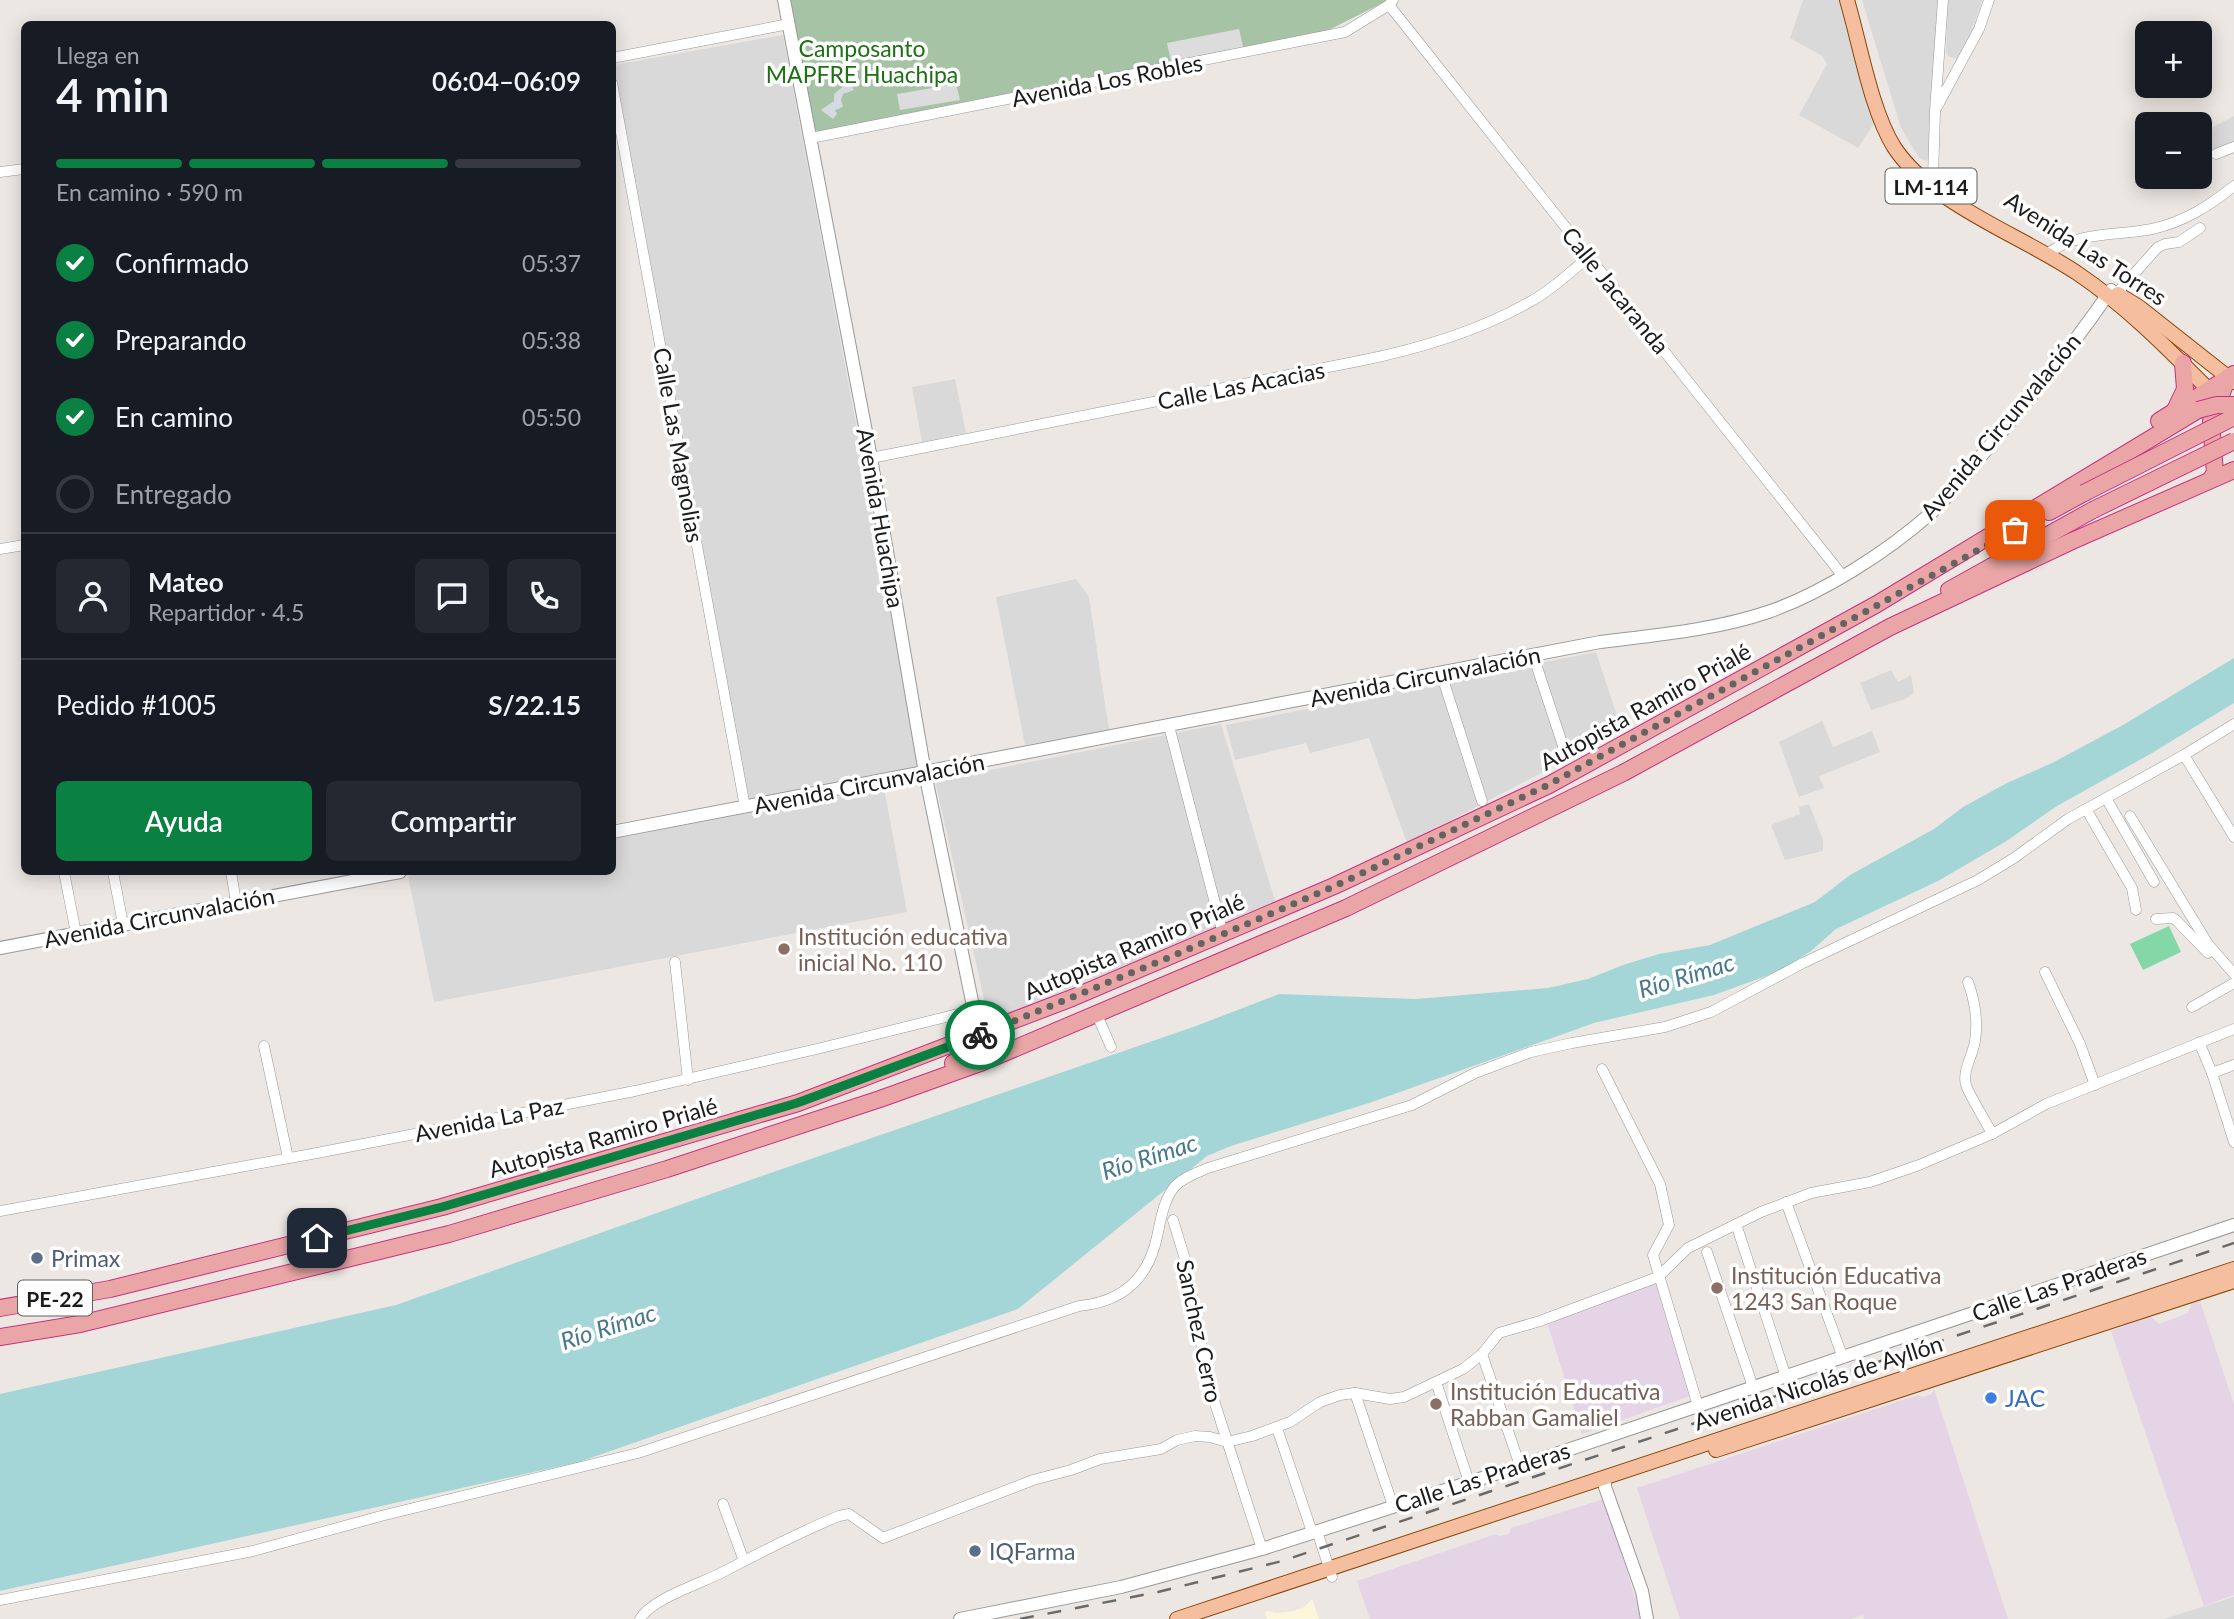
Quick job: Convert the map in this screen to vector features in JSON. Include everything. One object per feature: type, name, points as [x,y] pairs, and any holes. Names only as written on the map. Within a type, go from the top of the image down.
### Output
[{"type":"highway","points":[[2175,410],[2185,389],[2183,363]]},
{"type":"highway","points":[[2210,480],[2215,473],[2211,426],[2220,398],[2232,378]]},
{"type":"highway","points":[[1990,537],[2037,501],[2175,410],[2220,398]]},
{"type":"highway","name":"Autopista Ramiro Prialé","points":[[0,1308],[110,1289],[442,1207],[797,1103],[979,1035],[1335,886],[1546,786],[1877,604],[2220,398]]},
{"type":"highway","points":[[1877,604],[2234,415]]},
{"type":"highway","points":[[1890,627],[1932,600],[2093,510],[2234,441]]},
{"type":"highway","name":"Autopista Ramiro Prialé","points":[[0,1337],[80,1324],[449,1234],[667,1169],[983,1062],[1346,908],[1494,838],[1623,773],[1890,627],[2072,541],[2234,470]]},
{"type":"highway","points":[[880,1099],[907,1082],[971,1055],[979,1046],[979,1035]]},
{"type":"main road","name":"Avenida Las Torres","points":[[1847,0],[1881,121],[1909,167],[1947,197],[2139,307],[2232,378]]},
{"type":"main road","name":"Avenida Las Torres","points":[[1855,0],[1891,126],[1906,152],[1933,178],[2112,292],[2234,415]]},
{"type":"main road","name":"Avenida Nicolás de Ayllón","points":[[1202,1619],[1500,1516],[2181,1291],[2234,1269]]},
{"type":"main road","name":"Avenida Nicolás de Ayllón","points":[[2181,1291],[2234,1281]]},
{"type":"main road","name":"Avenida Nicolás de Ayllón","points":[[1177,1619],[1331,1573]]},
{"type":"street","name":"Avenida Huachipa","points":[[784,0],[871,458],[925,773],[979,1035]]},
{"type":"street","points":[[1933,178],[1943,0]]},
{"type":"street","points":[[1935,111],[1979,29],[1989,0]]},
{"type":"street","name":"Avenida Los Robles","points":[[811,138],[1345,33],[1391,3]]},
{"type":"street","name":"Calle Jacaranda","points":[[1391,3],[1842,575]]},
{"type":"street","points":[[616,57],[789,24]]},
{"type":"street","name":"Calle Las Magnolias","points":[[616,105],[745,807]]},
{"type":"street","points":[[2216,154],[2234,147]]},
{"type":"street","points":[[0,172],[21,169]]},
{"type":"street","points":[[2051,251],[2065,242],[2083,237],[2154,228],[2183,219],[2200,211],[2234,186]]},
{"type":"street","points":[[2112,292],[2158,247],[2179,242],[2200,228]]},
{"type":"street","name":"Calle Las Acacias","points":[[871,458],[1370,359],[1423,346],[1461,334],[1535,300],[1589,257]]},
{"type":"street","name":"Avenida Circunvalación","points":[[616,831],[1600,642],[1680,631],[1753,616],[1799,599],[1842,575],[1891,543],[1938,506],[2026,403],[2112,292]]},
{"type":"street","points":[[0,549],[21,546]]},
{"type":"street","points":[[1533,655],[1564,749]]},
{"type":"street","points":[[1441,673],[1482,801]]},
{"type":"street","points":[[0,1600],[253,1551],[381,1516],[638,1453],[1104,1301],[1135,1284],[1154,1251],[1165,1202],[1185,1178],[1208,1168],[1412,1105],[1475,1073],[1531,1052],[1665,1027],[1711,1012],[1803,963],[1978,880],[2068,819],[2234,724]]},
{"type":"street","points":[[1169,726],[1223,934]]},
{"type":"street","points":[[2183,755],[2234,837]]},
{"type":"street","points":[[2106,798],[2154,882]]},
{"type":"street","points":[[2086,809],[2134,894],[2136,910]]},
{"type":"street","points":[[2130,816],[2208,944],[2234,974]]},
{"type":"street","points":[[65,875],[76,933]]},
{"type":"street","points":[[114,875],[123,924]]},
{"type":"street","points":[[232,875],[236,902]]},
{"type":"street","name":"Avenida Circunvalación","points":[[0,948],[384,875]]},
{"type":"street","points":[[2156,919],[2177,920],[2234,982],[2192,1007]]},
{"type":"street","points":[[675,961],[688,1080]]},
{"type":"street","points":[[2045,972],[2064,1008],[2095,1085]]},
{"type":"street","points":[[1968,982],[1975,1002],[1976,1021],[1975,1041],[1966,1073],[1966,1084],[1992,1134]]},
{"type":"street","name":"Avenida La Paz","points":[[0,1210],[288,1158],[688,1080],[974,1010]]},
{"type":"street","points":[[1097,1015],[1111,1047]]},
{"type":"street","points":[[642,1618],[651,1606],[781,1540],[839,1516],[849,1514],[883,1538],[1033,1480],[1071,1470],[1100,1458],[1161,1449],[1177,1440],[1195,1436],[1227,1442],[1277,1428],[1320,1402],[1340,1395],[1355,1393],[1390,1399],[1404,1397],[1463,1369],[1482,1354],[1499,1333],[1540,1321],[1658,1277],[1688,1248],[1736,1224],[1786,1202],[1821,1191],[1870,1182],[1919,1165],[1992,1134],[2046,1104],[2234,1029]]},
{"type":"street","points":[[2199,1042],[2234,1142]]},
{"type":"street","points":[[264,1046],[288,1158]]},
{"type":"street","points":[[2212,1073],[2234,1065]]},
{"type":"street","points":[[1602,1069],[1660,1184],[1669,1226],[1653,1250],[1658,1277],[1699,1406]]},
{"type":"street","points":[[1786,1202],[1843,1358]]},
{"type":"street","name":"Sanchez Cerro","points":[[1173,1220],[1185,1259],[1209,1385],[1262,1549]]},
{"type":"street","points":[[1736,1224],[1786,1377]]},
{"type":"street","name":"Calle Las Praderas","points":[[960,1619],[1121,1587],[1262,1549],[1520,1466],[2234,1225]]},
{"type":"street","points":[[1707,1252],[1753,1387]]},
{"type":"street","points":[[1482,1354],[1520,1466]]},
{"type":"street","points":[[1436,1382],[1469,1482]]},
{"type":"street","points":[[1355,1393],[1393,1506]]},
{"type":"street","points":[[1277,1428],[1331,1573]]},
{"type":"street","points":[[1605,1482],[1642,1591],[1647,1619]]},
{"type":"street","points":[[723,1504],[744,1561]]},
{"type":"shaded area","points":[[1803,0],[1841,0],[1876,120],[1858,148],[1799,115],[1827,64],[1822,56],[1790,38]]},
{"type":"shaded area","points":[[1862,0],[1939,0],[1930,155],[1927,161],[1919,158],[1901,128]]},
{"type":"shaded area","points":[[1948,0],[1982,0],[1971,33],[1957,59],[1948,56],[1946,52]]},
{"type":"shaded area","points":[[1239,29],[1243,47],[1171,61],[1167,43]]},
{"type":"shaded area","points":[[783,35],[921,770],[749,802],[616,65]]},
{"type":"shaded area","points":[[847,73],[857,78],[851,84],[854,90],[843,94],[843,107],[835,110],[837,114],[833,119],[821,110],[834,101],[834,94],[845,85],[844,78]]},
{"type":"shaded area","points":[[956,84],[960,100],[900,110],[897,94]]},
{"type":"shaded area","points":[[2234,116],[2234,145],[2212,153],[2212,128]]},
{"type":"shaded area","points":[[955,379],[966,433],[922,442],[912,387]]},
{"type":"shaded area","points":[[1076,579],[1089,597],[1109,730],[1025,745],[996,597]]},
{"type":"shaded area","points":[[1596,652],[1622,731],[1407,843],[1369,738],[1310,753],[1306,743],[1235,760],[1226,725]]},
{"type":"shaded area","points":[[1891,670],[1898,682],[1911,675],[1914,693],[1905,699],[1871,710],[1860,683]]},
{"type":"shaded area","points":[[1822,721],[1833,747],[1872,731],[1880,752],[1819,776],[1824,788],[1799,797],[1779,742]]},
{"type":"shaded area","points":[[1221,724],[1276,904],[989,1021],[935,781]]},
{"type":"shaded area","points":[[884,788],[907,912],[434,1002],[408,876],[616,875],[616,837]]},
{"type":"shaded area","points":[[1809,804],[1823,840],[1823,851],[1785,860],[1771,825],[1800,814],[1799,807]]},
{"type":"shaded area","points":[[1655,1282],[1690,1396],[1582,1434],[1548,1325],[1583,1307]]},
{"type":"shaded area","points":[[2200,1301],[2234,1405],[2234,1595],[2204,1606],[2111,1331],[2150,1316],[2159,1324],[2188,1313],[2191,1304]]},
{"type":"shaded area","points":[[1934,1389],[2008,1619],[1864,1619],[1863,1615],[1851,1619],[1680,1619],[1637,1488],[1918,1395],[1923,1397],[1932,1394]]},
{"type":"shaded area","points":[[1604,1499],[1642,1619],[1370,1619],[1357,1581],[1496,1534],[1509,1534],[1511,1528]]},
{"type":"shaded area","points":[[2234,1597],[2234,1619],[2164,1619]]},
{"type":"shaded area","points":[[1312,1599],[1319,1619],[1267,1619],[1267,1611],[1294,1611],[1304,1607]]},
{"type":"green space","name":"Camposanto MAPFRE Huachipa","points":[[788,0],[1388,0],[1323,33],[821,134],[812,127]]},
{"type":"green space","points":[[2169,926],[2181,952],[2143,970],[2130,944]]},
{"type":"water","name":"Río Rímac","points":[[2234,658],[2234,703],[2057,806],[2005,842],[1938,881],[1836,929],[1811,951],[1780,971],[1714,995],[1594,1023],[1369,1103],[1207,1156],[1018,1309],[579,1462],[0,1591],[0,1394],[396,1305],[1196,1026],[1279,994],[1416,999],[1548,988],[1588,979],[1659,954],[1710,945],[1815,902],[1850,875],[1934,829],[1963,807],[2123,725]]},
{"type":"railway","points":[[1020,1619],[1158,1592],[1282,1561],[2234,1243]]},
{"type":"way so far","points":[[980,1035],[1335,886],[1546,786],[2015,530]]},
{"type":"place","name":"Institución educativa inicial No. 110","points":[[784,949]]},
{"type":"place","name":"Primax","points":[[37,1258]]},
{"type":"place","name":"Institución Educativa 1243 San Roque","points":[[1717,1288]]},
{"type":"place","name":"JAC","points":[[1991,1398]]},
{"type":"place","name":"Institución Educativa Rabban Gamaliel","points":[[1436,1404]]},
{"type":"place","name":"IQFarma","points":[[975,1551]]},
{"type":"route","points":[[317,1238],[442,1207],[797,1103],[980,1035]]}]
